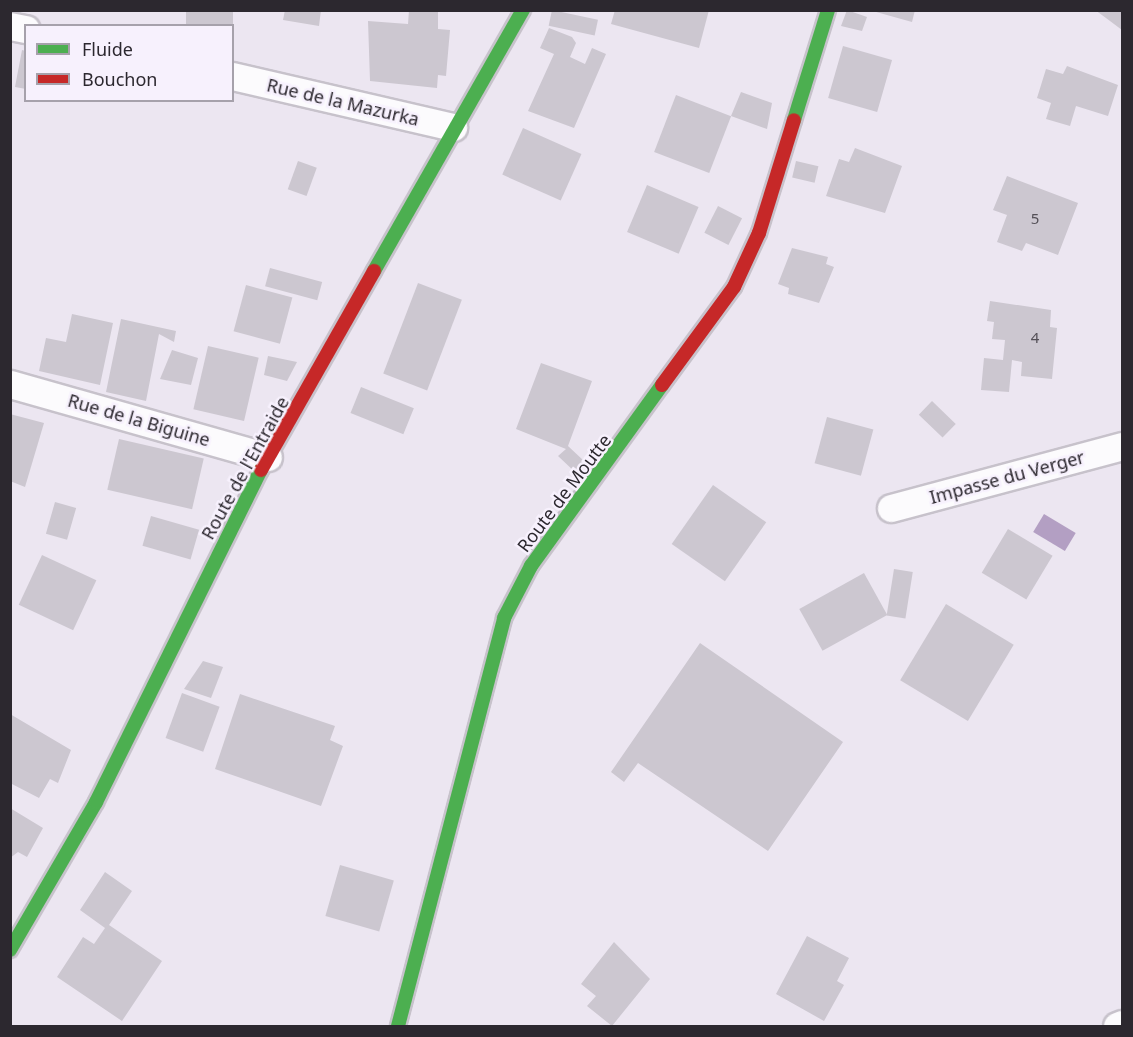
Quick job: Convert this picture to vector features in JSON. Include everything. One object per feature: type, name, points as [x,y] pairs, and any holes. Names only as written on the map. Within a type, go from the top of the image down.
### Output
[{"type":"main road","name":"Route de l'Entraide","points":[[10,950],[96,802],[268,457],[453,127],[523,10]]},
{"type":"main road","name":"Route de Moutte","points":[[398,1026],[504,618],[531,566],[734,287],[759,232],[828,10]]},
{"type":"street","name":"Rue de la Mazurka","points":[[234,76],[453,127]]},
{"type":"street","name":"Rue de la Biguine","points":[[10,384],[268,457]]},
{"type":"street","name":"Impasse du Verger","points":[[891,508],[1122,446]]},
{"type":"street","points":[[1117,1026],[1122,1024]]},
{"type":"shaded area","points":[[1044,514],[1076,533],[1065,551],[1033,532]]},
{"type":"building","points":[[186,10],[233,10],[233,24],[186,24]]},
{"type":"building","points":[[285,10],[321,10],[319,26],[283,20]]},
{"type":"building","points":[[409,10],[438,10],[438,29],[450,30],[446,76],[438,75],[437,88],[370,81],[368,21],[408,24]]},
{"type":"building","points":[[552,10],[598,20],[595,35],[549,26]]},
{"type":"building","points":[[615,10],[709,10],[699,48],[611,24]]},
{"type":"building","points":[[847,10],[867,17],[862,31],[841,26]]},
{"type":"building","points":[[869,10],[915,10],[912,22]]},
{"type":"building","points":[[1095,10],[1122,10],[1122,30],[1106,18]]},
{"type":"building","points":[[549,28],[572,37],[576,43],[570,57],[585,64],[592,48],[606,54],[574,128],[528,111],[554,54],[540,48]]},
{"type":"building","points":[[843,46],[892,60],[877,112],[828,98]]},
{"type":"building","points":[[22,50],[24,50],[24,89],[15,87]]},
{"type":"building","points":[[1067,66],[1118,85],[1108,116],[1076,106],[1070,126],[1046,119],[1051,103],[1037,98],[1046,69],[1063,74]]},
{"type":"building","points":[[741,92],[772,103],[767,129],[731,116]]},
{"type":"building","points":[[676,95],[731,116],[709,173],[654,152]]},
{"type":"building","points":[[523,128],[581,154],[561,201],[502,175]]},
{"type":"building","points":[[855,148],[902,166],[885,213],[826,196],[839,159],[849,162]]},
{"type":"building","points":[[298,161],[317,168],[307,196],[288,189]]},
{"type":"building","points":[[796,161],[818,166],[815,183],[792,178]]},
{"type":"building","points":[[1007,176],[1078,203],[1058,255],[1026,243],[1022,251],[997,242],[1007,215],[993,210]]},
{"type":"building","points":[[647,185],[699,207],[679,254],[627,232]]},
{"type":"building","points":[[718,206],[742,218],[728,245],[704,233]]},
{"type":"building","points":[[792,248],[828,257],[826,264],[834,267],[819,303],[788,294],[789,288],[778,284]]},
{"type":"building","points":[[270,268],[322,282],[317,300],[265,286]]},
{"type":"building","points":[[418,283],[462,300],[427,390],[383,374]]},
{"type":"building","points":[[246,285],[292,297],[280,344],[234,331]]},
{"type":"building","points":[[990,301],[1051,310],[1050,327],[1057,328],[1052,379],[1021,376],[1022,362],[1012,360],[1009,392],[981,390],[984,358],[1003,360],[1005,340],[992,339],[994,322],[987,321]]},
{"type":"building","points":[[72,314],[113,323],[100,385],[39,371],[46,338],[66,342]]},
{"type":"building","points":[[121,319],[176,331],[174,342],[159,334],[146,401],[106,392]]},
{"type":"building","points":[[208,346],[259,358],[244,421],[193,409]]},
{"type":"building","points":[[172,350],[198,358],[191,385],[160,379]]},
{"type":"building","points":[[268,356],[297,362],[287,381],[264,375]]},
{"type":"building","points":[[541,363],[592,381],[568,446],[584,461],[576,473],[558,456],[566,449],[516,429]]},
{"type":"building","points":[[361,387],[414,408],[403,434],[351,413]]},
{"type":"building","points":[[932,401],[956,424],[943,438],[919,415]]},
{"type":"building","points":[[10,414],[44,423],[25,487],[10,481]]},
{"type":"building","points":[[827,417],[873,429],[861,476],[815,463]]},
{"type":"building","points":[[119,439],[204,459],[192,509],[107,490]]},
{"type":"building","points":[[713,485],[766,522],[725,581],[672,544]]},
{"type":"building","points":[[55,502],[76,508],[67,540],[46,534]]},
{"type":"building","points":[[151,516],[199,530],[191,560],[142,546]]},
{"type":"building","points":[[1008,529],[1053,556],[1026,599],[982,573]]},
{"type":"building","points":[[42,555],[96,580],[73,630],[19,605]]},
{"type":"building","points":[[894,569],[913,572],[905,618],[887,615]]},
{"type":"building","points":[[864,573],[887,615],[823,651],[799,609]]},
{"type":"building","points":[[946,604],[1014,645],[968,721],[900,680]]},
{"type":"building","points":[[700,643],[843,742],[768,851],[638,763],[624,782],[611,772]]},
{"type":"building","points":[[203,661],[223,667],[211,698],[184,689]]},
{"type":"building","points":[[182,693],[220,707],[203,752],[166,738]]},
{"type":"building","points":[[240,694],[335,726],[330,740],[343,746],[321,806],[215,769]]},
{"type":"building","points":[[10,714],[71,750],[58,783],[50,779],[39,798],[10,783]]},
{"type":"building","points":[[10,808],[43,828],[27,857],[18,852],[10,858]]},
{"type":"building","points":[[340,865],[394,880],[379,931],[325,916]]},
{"type":"building","points":[[105,872],[132,891],[109,925],[162,961],[122,1021],[57,977],[83,937],[94,944],[105,928],[80,910]]},
{"type":"building","points":[[807,936],[849,958],[837,981],[844,985],[824,1021],[776,994]]},
{"type":"building","points":[[614,942],[650,979],[612,1026],[587,1006],[596,996],[581,984]]},
{"type":"traffic: fast","points":[[374,271],[523,10]]},
{"type":"traffic: fast","points":[[794,120],[828,10]]},
{"type":"traffic: fast","points":[[398,1026],[504,618],[531,566],[662,385]]},
{"type":"traffic: fast","points":[[10,950],[96,802],[261,470]]},
{"type":"traffic: jam","points":[[662,385],[734,287],[759,233],[794,120]]},
{"type":"traffic: jam","points":[[261,470],[374,271]]}]
